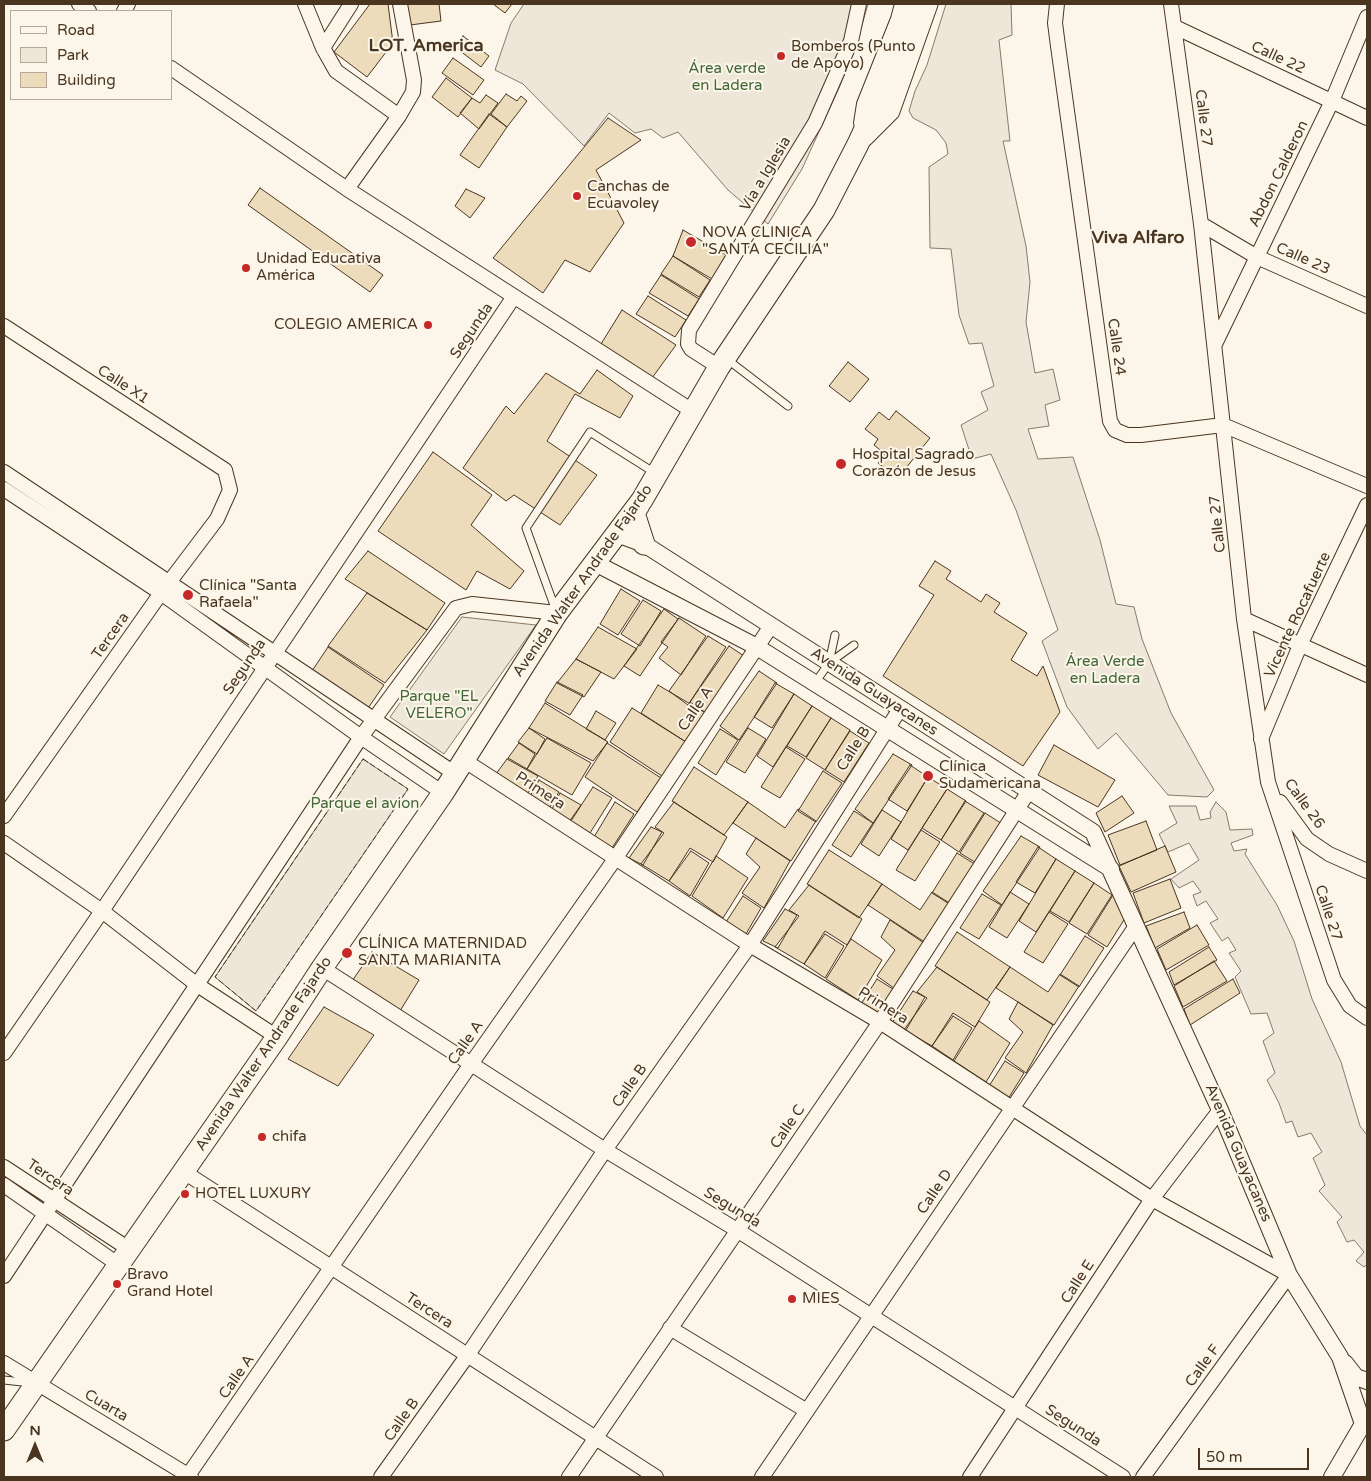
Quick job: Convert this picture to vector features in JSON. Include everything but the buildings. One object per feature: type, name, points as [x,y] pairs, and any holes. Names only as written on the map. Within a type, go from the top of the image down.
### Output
[{"type":"main road","name":"Avenida Walter Andrade Fajardo","points":[[4,1430],[38,1384],[277,1038],[322,968],[443,793],[458,766],[556,613],[642,500],[722,363],[824,210],[900,52],[914,4]]},
{"type":"main road","name":"Avenida Walter Andrade Fajardo","points":[[862,134],[890,111],[928,4]]},
{"type":"main road","points":[[642,500],[634,513],[644,544]]},
{"type":"street","points":[[305,4],[323,48],[336,71],[399,116]]},
{"type":"street","points":[[323,48],[351,4]]},
{"type":"street","points":[[347,189],[399,116],[413,92],[414,80],[400,4]]},
{"type":"street","name":"Vía a Iglesia","points":[[722,363],[691,349],[688,344],[689,330],[816,123],[851,41],[859,4]]},
{"type":"street","name":"Avenida Walter Andrade Fajardo","points":[[862,134],[864,104],[898,19],[902,4]]},
{"type":"street","name":"Calle 24","points":[[1057,4],[1055,24],[1110,421],[1115,430],[1127,435],[1223,425],[1367,486]]},
{"type":"street","name":"Calle 27","points":[[1172,4],[1201,224],[1244,619],[1268,782],[1334,980],[1350,1006],[1367,1018]]},
{"type":"street","name":"Abdon Calderon","points":[[1215,344],[1332,101],[1367,17]]},
{"type":"street","name":"Calle 22","points":[[1175,27],[1367,118]]},
{"type":"street","points":[[172,69],[347,189],[694,412]]},
{"type":"street","name":"Calle 23","points":[[1201,224],[1257,257],[1367,306]]},
{"type":"street","name":"Segunda","points":[[4,1053],[102,911],[514,298]]},
{"type":"street","name":"Calle X1","points":[[4,326],[225,470]]},
{"type":"street","name":"Tercera","points":[[4,816],[165,588],[217,520],[230,490],[225,470]]},
{"type":"street","points":[[4,472],[165,588],[265,666],[361,737],[443,793]]},
{"type":"street","points":[[4,489],[165,588]]},
{"type":"street","name":"Vicente Rocafuerte","points":[[1261,740],[1301,643],[1367,505]]},
{"type":"street","name":"Avenida Guayacanes","points":[[617,534],[644,544],[1093,832],[1220,1110],[1289,1275],[1340,1358],[1366,1425]]},
{"type":"street","name":"Avenida Guayacanes","points":[[595,563],[757,647],[1111,869]]},
{"type":"street","name":"Primera","points":[[165,588],[274,653],[373,720],[458,766],[615,859],[750,945],[880,1022],[1152,1199],[1289,1275]]},
{"type":"street","points":[[4,1276],[361,737],[456,608],[472,604],[556,613]]},
{"type":"street","points":[[1244,619],[1301,643],[1367,675]]},
{"type":"street","name":"Calle A","points":[[189,1477],[471,1064],[615,859],[771,626]]},
{"type":"street","name":"Calle B","points":[[381,1477],[468,1356],[604,1150],[750,945],[900,709]]},
{"type":"street","name":"Calle 26","points":[[1268,782],[1290,817],[1307,839],[1329,854],[1367,871]]},
{"type":"street","name":"Calle C","points":[[569,1477],[880,1022],[1029,791]]},
{"type":"street","points":[[4,844],[102,911],[196,984],[277,1038]]},
{"type":"street","name":"Calle D","points":[[762,1477],[1136,926]]},
{"type":"street","name":"Segunda","points":[[322,968],[604,1150],[737,1230],[872,1315],[1123,1477]]},
{"type":"street","name":"Calle E","points":[[970,1477],[1152,1199],[1220,1110]]},
{"type":"street","name":"Tercera","points":[[4,1167],[85,1222],[124,1257]]},
{"type":"street","name":"Tercera","points":[[184,1172],[656,1477]]},
{"type":"street","points":[[4,1185],[46,1213],[124,1257]]},
{"type":"street","name":"Calle F","points":[[1143,1477],[1289,1275]]},
{"type":"street","points":[[670,1328],[713,1352],[806,1411]]},
{"type":"street","points":[[1340,1358],[1356,1377],[1367,1381]]},
{"type":"street","name":"Cuarta","points":[[4,1363],[189,1477]]},
{"type":"street","points":[[1332,1477],[1366,1425]]},
{"type":"lane","points":[[722,363],[788,406]]},
{"type":"lane","points":[[556,613],[526,528],[590,432],[657,474]]},
{"type":"lane","points":[[829,663],[835,635]]},
{"type":"lane","points":[[815,683],[829,663],[854,644]]},
{"type":"lane","points":[[4,1380],[38,1384]]},
{"type":"green space","name":"Área verde en Ladera","points":[[524,4],[868,4],[856,46],[839,88],[802,169],[768,224],[728,190],[678,132],[663,138],[651,129],[635,133],[609,113],[584,146],[523,84],[495,70],[511,23]]},
{"type":"green space","name":"Área Verde en Ladera","points":[[946,4],[1011,4],[1012,35],[999,40],[1010,141],[1003,141],[1026,246],[1030,282],[1026,322],[1035,373],[1053,369],[1060,400],[1045,405],[1049,426],[1028,429],[1038,459],[1073,457],[1100,540],[1116,604],[1134,607],[1142,639],[1171,713],[1214,790],[1207,797],[1168,795],[1116,733],[1098,749],[1067,707],[1042,641],[1058,630],[1016,510],[991,454],[972,459],[961,425],[988,410],[981,392],[994,386],[982,343],[969,344],[959,315],[951,249],[930,248],[929,167],[948,154],[946,143],[936,130],[913,118],[909,111],[915,91],[927,65]]},
{"type":"green space","name":"Parque \"EL VELERO\"","points":[[462,617],[536,625],[444,754],[390,717]]},
{"type":"green space","name":"Parque el avion","points":[[363,759],[408,789],[256,1011],[215,977]]},
{"type":"green space","points":[[1216,802],[1226,812],[1230,830],[1252,829],[1253,835],[1231,843],[1234,851],[1247,849],[1245,854],[1277,905],[1294,941],[1312,999],[1341,1062],[1360,1126],[1367,1135],[1367,1264],[1364,1267],[1356,1261],[1364,1252],[1354,1240],[1347,1242],[1337,1222],[1342,1217],[1319,1191],[1325,1185],[1313,1158],[1322,1152],[1311,1133],[1298,1137],[1292,1121],[1286,1123],[1279,1103],[1267,1080],[1275,1073],[1263,1041],[1274,1033],[1267,1013],[1251,1014],[1235,977],[1241,971],[1229,953],[1236,950],[1228,937],[1222,941],[1210,923],[1218,919],[1206,901],[1197,906],[1193,895],[1201,892],[1193,881],[1179,888],[1171,879],[1199,860],[1189,843],[1168,852],[1159,834],[1177,823],[1169,806],[1196,806],[1200,820],[1211,818],[1210,812]]},
{"type":"fence","points":[[363,759],[408,789],[256,1011],[215,977],[363,759]]},
{"type":"place","name":"Bomberos (Punto de Apoyo)","points":[[781,56]]},
{"type":"place","name":"Canchas de Ecuavoley","points":[[577,196]]},
{"type":"place","name":"NOVA CLINICA \"SANTA CECILIA\"","points":[[691,242]]},
{"type":"place","name":"Unidad Educativa América","points":[[246,268]]},
{"type":"place","name":"COLEGIO AMERICA","points":[[428,325]]},
{"type":"place","name":"Hospital Sagrado Corazón de Jesus","points":[[841,464]]},
{"type":"place","name":"Clínica \"Santa Rafaela\"","points":[[188,595]]},
{"type":"place","name":"Clínica Sudamericana","points":[[928,776]]},
{"type":"place","name":"CLÍNICA MATERNIDAD SANTA MARIANITA","points":[[347,953]]},
{"type":"place","name":"chifa","points":[[262,1137]]},
{"type":"place","name":"HOTEL LUXURY","points":[[185,1194]]},
{"type":"place","name":"Bravo Grand Hotel","points":[[117,1284]]},
{"type":"place","name":"MIES","points":[[792,1299]]},
{"type":"district","name":"LOT. America","points":[[426,46]]},
{"type":"district","name":"Viva Alfaro","points":[[1138,238]]}]
